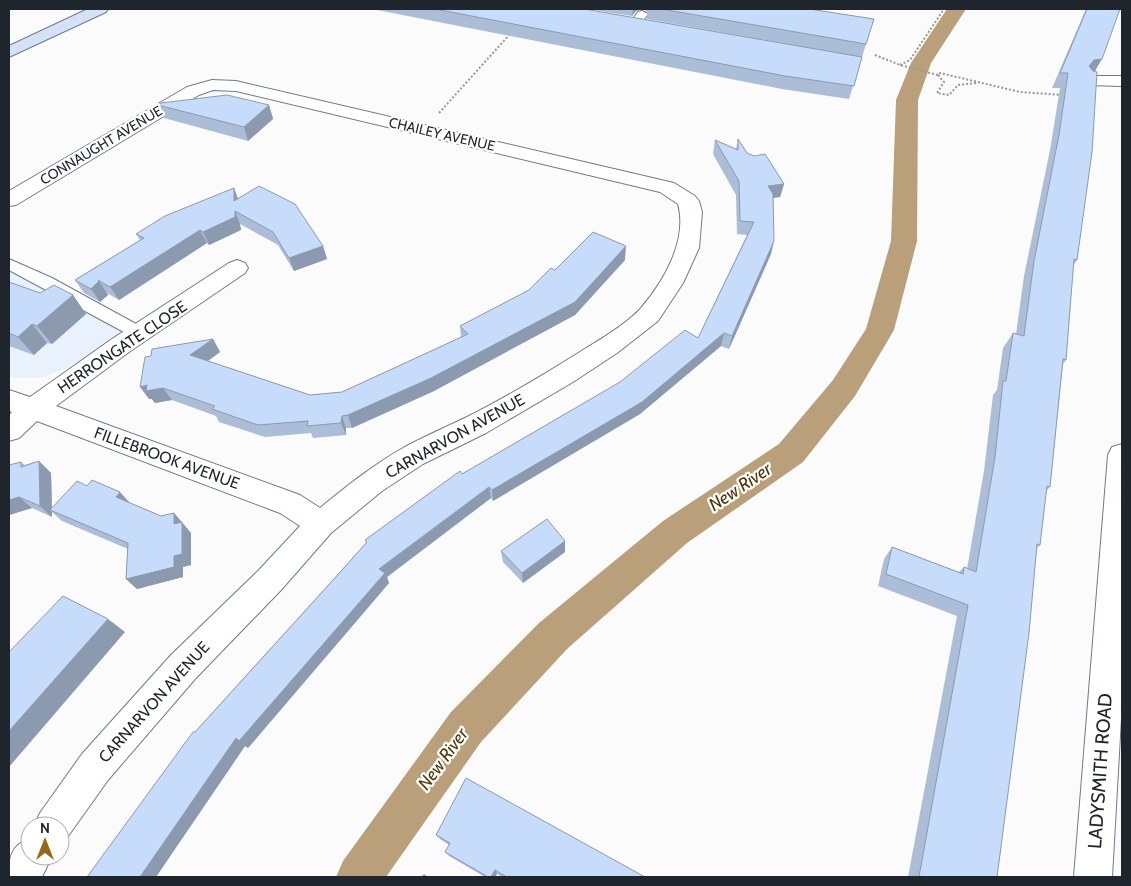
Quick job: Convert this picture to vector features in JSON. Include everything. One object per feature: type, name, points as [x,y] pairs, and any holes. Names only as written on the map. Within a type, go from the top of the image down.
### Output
[{"type":"street","points":[[9,52],[100,9]]},
{"type":"street","points":[[616,21],[638,19],[654,28]]},
{"type":"street","points":[[1122,81],[1096,87],[1122,93]]},
{"type":"street","name":"CHAILEY AVENUE","points":[[193,91],[212,85],[236,86],[667,187],[688,201]]},
{"type":"street","name":"CONNAUGHT AVENUE","points":[[9,200],[193,91]]},
{"type":"street","name":"CARNARVON AVENUE","points":[[60,816],[95,767],[177,674],[270,580],[321,524],[372,483],[413,456],[564,376],[608,347],[649,315],[670,283],[688,248],[691,212],[688,201]]},
{"type":"street","name":"HERRONGATE CLOSE","points":[[9,430],[21,405],[99,361],[237,268]]},
{"type":"street","name":"FILLEBROOK AVENUE","points":[[21,405],[290,504],[321,524]]},
{"type":"street","name":"LADYSMITH ROAD","points":[[1093,877],[1122,455]]},
{"type":"street","points":[[19,877],[26,866]]},
{"type":"lane","points":[[9,264],[141,334]]},
{"type":"path","points":[[901,65],[910,60],[944,9]]},
{"type":"path","points":[[424,130],[514,29]]},
{"type":"path","points":[[874,55],[938,75],[940,73],[1020,92],[1069,96]]},
{"type":"path","points":[[938,75],[944,82],[937,93],[941,95],[948,96],[958,85],[979,83]]},
{"type":"shaded area","points":[[9,259],[51,278],[135,324],[87,357],[65,369],[40,378],[16,378],[9,376]]},
{"type":"building","points":[[435,9],[584,9],[862,57],[854,86],[785,76]]},
{"type":"building","points":[[661,9],[809,9],[874,19],[866,44]]},
{"type":"building","points":[[1087,9],[1120,9],[1102,59],[1094,60],[1089,66],[1093,71],[1097,72],[1092,152],[1077,260],[1074,259],[1066,360],[1063,359],[1050,487],[1047,486],[1040,545],[1037,544],[1029,633],[997,877],[919,877],[968,605],[886,574],[892,547],[963,574],[964,567],[976,572],[995,457],[1003,381],[1006,381],[1013,333],[1024,336],[1034,261],[1059,135],[1068,73],[1060,73]]},
{"type":"building","points":[[227,95],[269,105],[244,127],[158,105],[161,103]]},
{"type":"building","points":[[738,139],[747,153],[754,156],[765,154],[784,184],[768,186],[773,194],[774,241],[732,336],[724,333],[642,402],[492,490],[489,487],[379,569],[385,573],[239,741],[236,738],[140,877],[87,877],[193,732],[334,579],[367,542],[365,540],[460,471],[462,474],[620,382],[685,330],[698,338],[754,222],[740,221],[739,181],[715,140],[738,150]]},
{"type":"building","points":[[259,186],[295,204],[323,246],[289,258],[273,232],[235,211],[235,217],[203,232],[200,230],[110,287],[98,280],[91,289],[75,280],[144,238],[136,234],[165,216],[234,188],[234,201]]},
{"type":"building","points":[[593,232],[626,246],[575,302],[431,378],[342,416],[341,423],[307,426],[308,421],[258,425],[212,409],[215,406],[163,388],[146,391],[147,385],[140,387],[145,357],[151,356],[152,349],[213,339],[190,355],[310,395],[342,392],[468,334],[460,326],[529,290],[551,268],[555,270]]},
{"type":"building","points":[[9,282],[40,293],[54,285],[73,295],[37,326],[32,324],[18,337],[9,333]]},
{"type":"building","points":[[39,461],[40,506],[19,497],[9,500],[9,465],[21,462],[21,467]]},
{"type":"building","points":[[92,480],[120,492],[116,497],[161,516],[174,513],[174,524],[182,522],[182,554],[174,556],[174,567],[126,579],[128,543],[50,510],[77,481],[87,486]]},
{"type":"building","points":[[547,519],[565,541],[522,573],[501,551]]},
{"type":"building","points":[[63,596],[108,619],[9,731],[9,652]]},
{"type":"building","points":[[466,778],[645,877],[507,877],[495,870],[491,877],[488,877],[445,852],[450,843],[436,835]]},
{"type":"waterway","name":"New River","points":[[359,877],[466,727],[553,636],[675,532],[791,453],[844,388],[880,330],[904,241],[907,100],[921,63],[956,9]]}]
